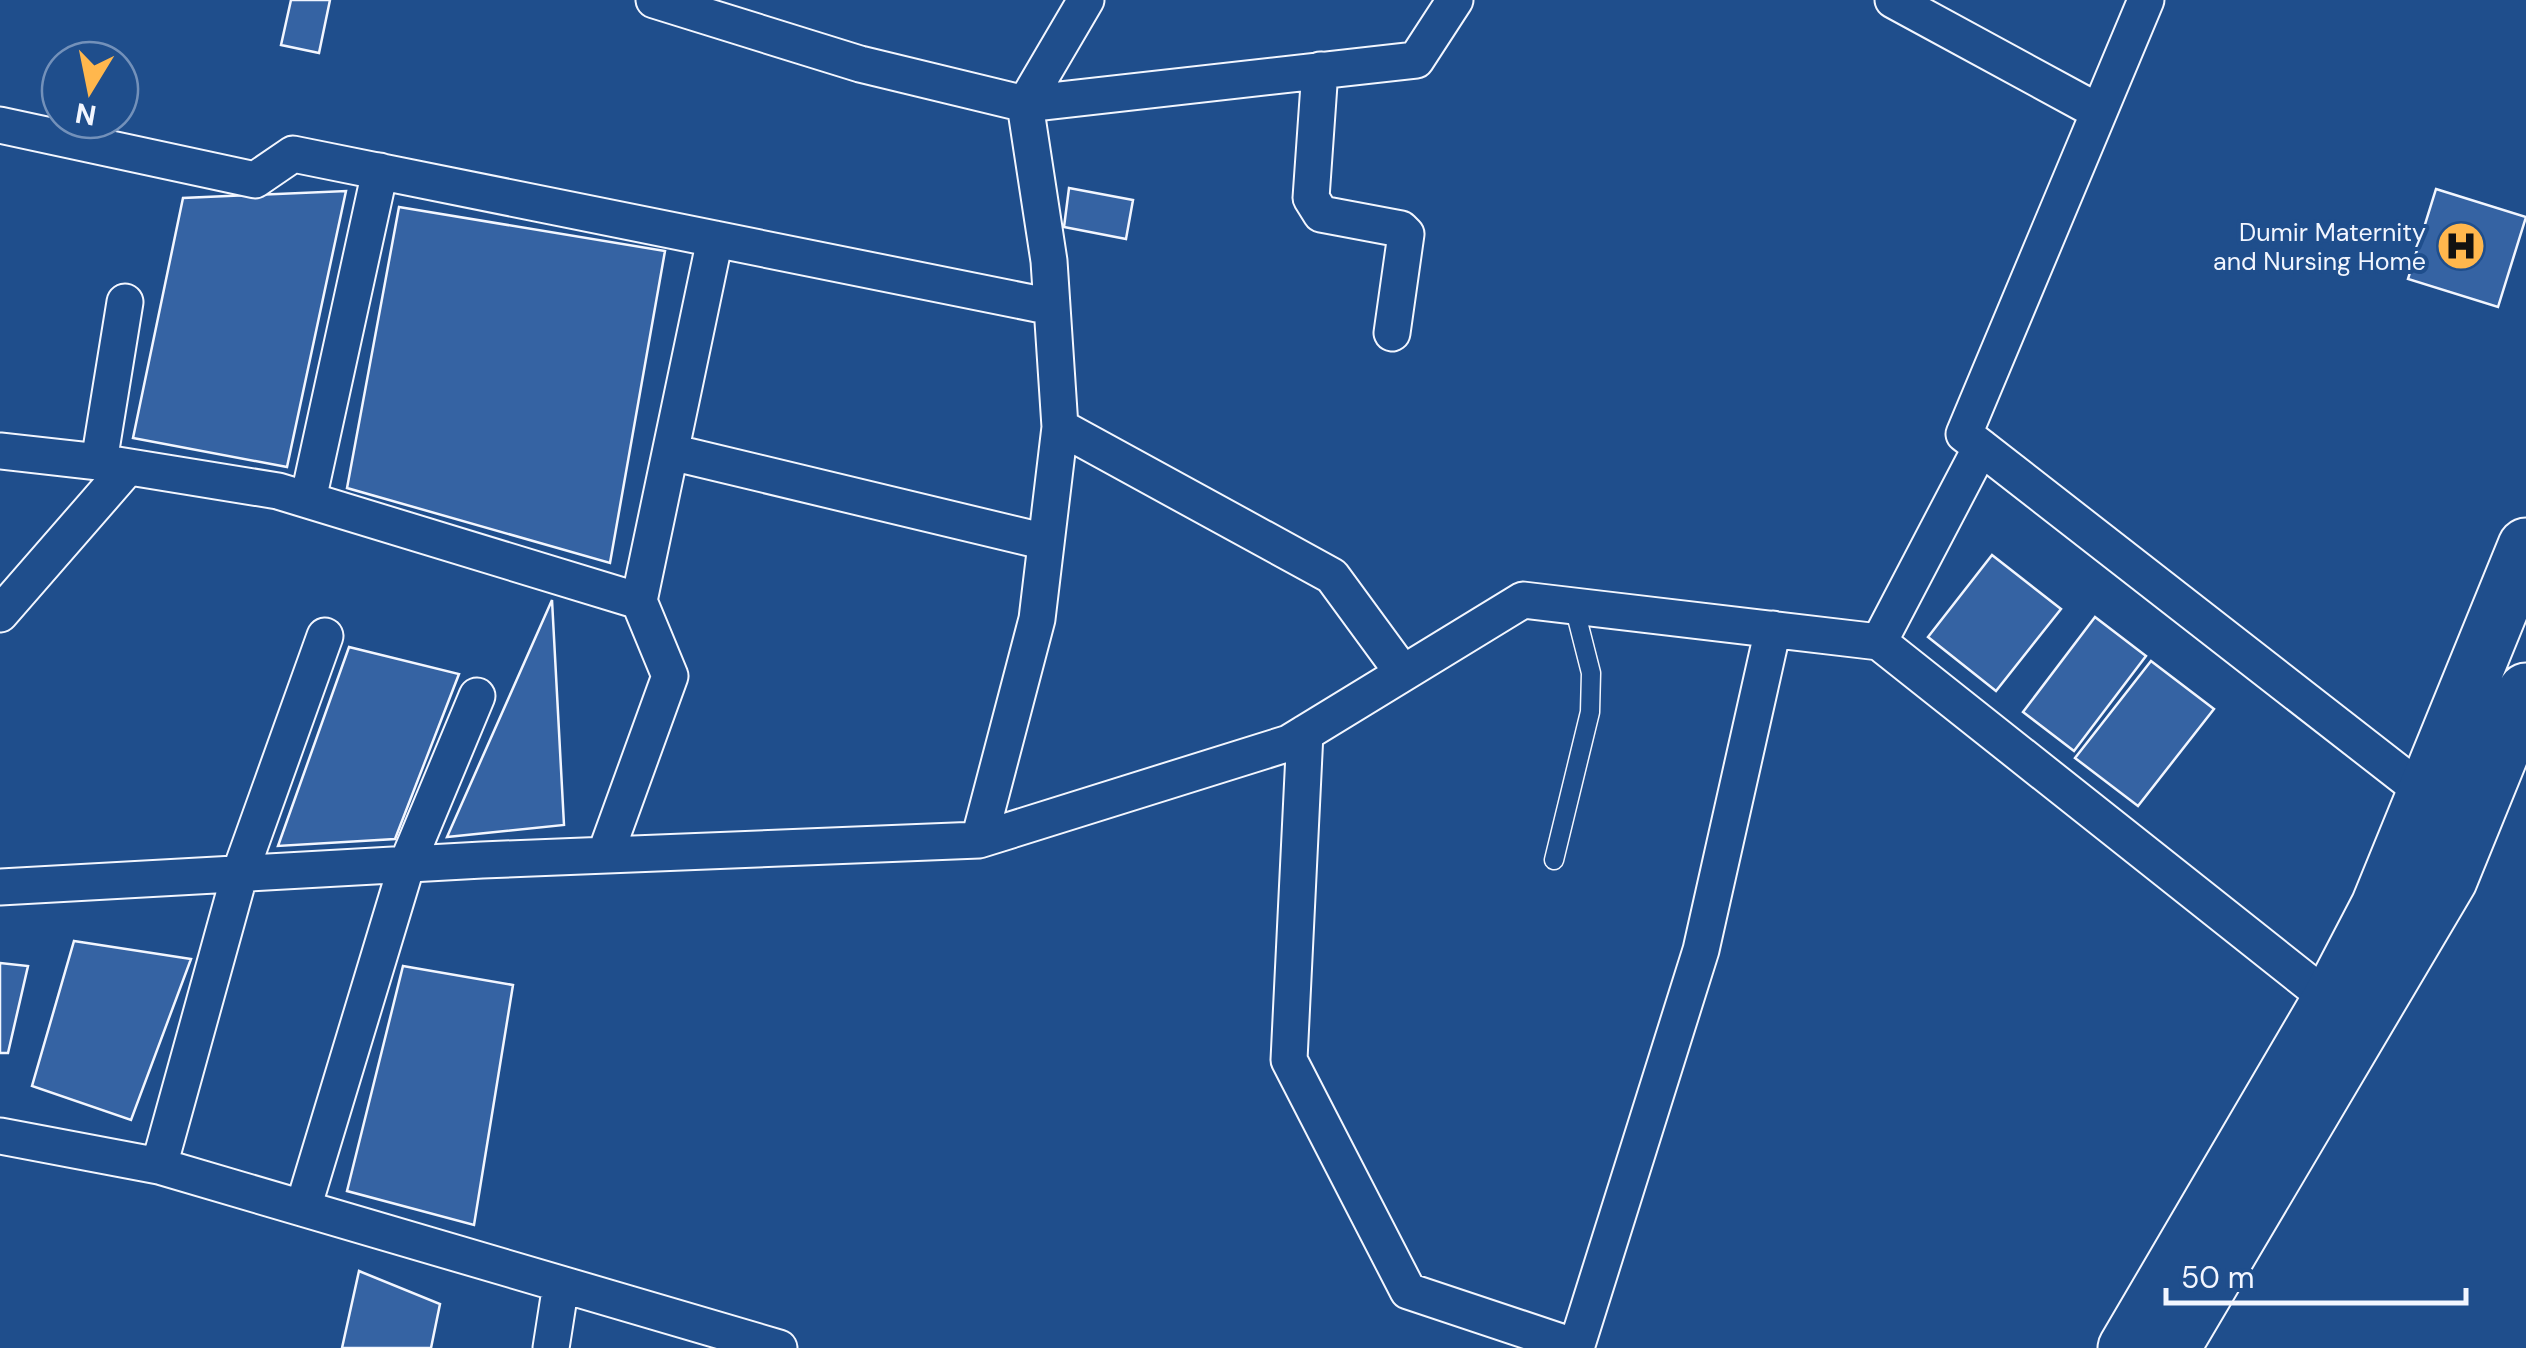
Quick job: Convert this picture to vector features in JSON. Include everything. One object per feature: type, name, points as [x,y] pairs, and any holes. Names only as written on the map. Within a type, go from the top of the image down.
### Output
[{"type":"main road","points":[[2126,1348],[2330,1000],[2380,906],[2526,546]]},
{"type":"main road","points":[[2172,1348],[2448,880],[2526,690]]},
{"type":"street","points":[[654,0],[860,64],[1025,104],[1416,60],[1455,0]]},
{"type":"street","points":[[978,840],[1037,619],[1060,427],[1049,261],[1025,104],[1086,0]]},
{"type":"street","points":[[1893,0],[2099,112]]},
{"type":"street","points":[[2146,0],[1964,434],[2426,794]]},
{"type":"street","points":[[1320,70],[1311,198],[1321,214],[1400,229],[1406,234],[1392,333]]},
{"type":"street","points":[[0,124],[255,180],[293,154],[1052,307]]},
{"type":"street","points":[[308,500],[380,172]]},
{"type":"street","points":[[605,855],[670,676],[639,601],[715,239]]},
{"type":"street","points":[[0,614],[114,464],[125,302]]},
{"type":"street","points":[[1060,427],[1332,576],[1404,673]]},
{"type":"street","points":[[1878,642],[1980,447]]},
{"type":"street","points":[[0,451],[114,464],[278,491],[639,601]]},
{"type":"street","points":[[670,452],[1046,542]]},
{"type":"street","points":[[0,887],[407,864],[978,840],[1289,743],[1523,600],[1878,642],[2330,1000]]},
{"type":"street","points":[[1305,733],[1288,1060],[1408,1292],[1576,1347],[1701,950],[1774,629]]},
{"type":"street","points":[[159,1166],[240,874],[325,636]]},
{"type":"street","points":[[303,1208],[407,864],[477,696]]},
{"type":"street","points":[[0,1136],[159,1166],[779,1348]]},
{"type":"street","points":[[551,1348],[561,1284]]},
{"type":"lane","points":[[1554,860],[1590,712],[1591,673],[1574,606]]},
{"type":"building","points":[[291,0],[330,0],[319,53],[281,45]]},
{"type":"building","points":[[1069,188],[1133,200],[1126,239],[1064,227]]},
{"type":"building","points":[[2436,189],[2526,217],[2498,307],[2408,279]]},
{"type":"building","points":[[346,191],[287,467],[133,438],[183,198]]},
{"type":"building","points":[[399,207],[665,251],[610,563],[347,488]]},
{"type":"building","points":[[1992,555],[2061,609],[1996,691],[1928,637]]},
{"type":"building","points":[[552,600],[564,825],[447,837]]},
{"type":"building","points":[[2095,617],[2146,656],[2074,751],[2023,712]]},
{"type":"building","points":[[349,647],[459,674],[395,839],[278,846]]},
{"type":"building","points":[[2151,661],[2214,709],[2138,806],[2075,758]]},
{"type":"building","points":[[74,941],[191,959],[131,1120],[32,1086]]},
{"type":"building","points":[[0,963],[28,966],[8,1053],[0,1053]]},
{"type":"building","points":[[403,966],[513,985],[474,1225],[347,1191]]},
{"type":"building","points":[[359,1271],[440,1304],[431,1348],[342,1348]]},
{"type":"place","name":"Dumir Maternity and Nursing Home","points":[[2461,246]]}]
